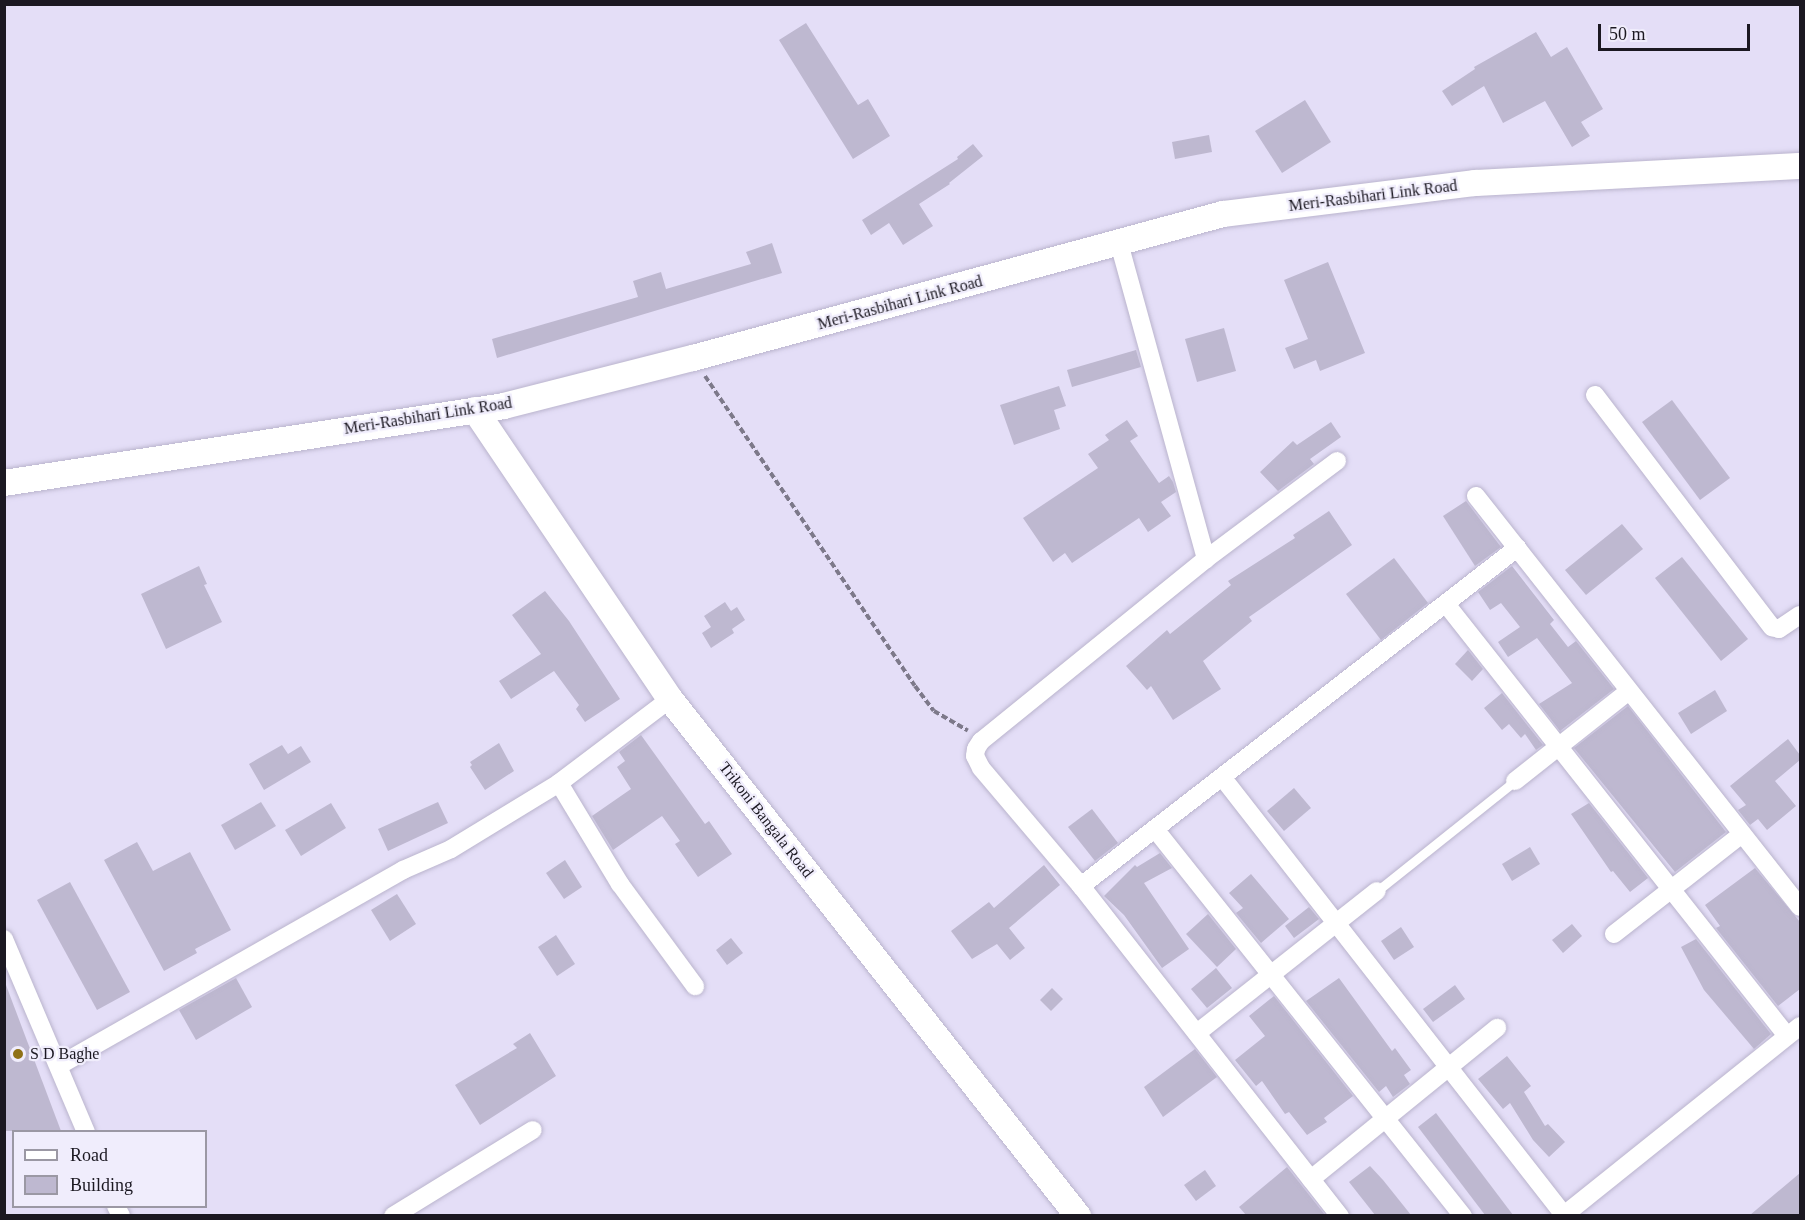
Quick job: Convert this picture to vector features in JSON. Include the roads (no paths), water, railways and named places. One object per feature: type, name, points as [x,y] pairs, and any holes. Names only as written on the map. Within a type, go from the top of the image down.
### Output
[{"type":"main road","name":"Meri-Rasbihari Link Road","points":[[4,483],[504,405],[693,358],[1223,214],[1474,183],[1800,166]]},
{"type":"main road","name":"Trikoni Bangala Road","points":[[475,410],[670,699],[1078,1215]]},
{"type":"street","points":[[1119,243],[1206,559]]},
{"type":"street","points":[[1595,396],[1772,627],[1779,628],[1800,615]]},
{"type":"street","points":[[1337,461],[1206,559],[987,736],[976,749],[975,756],[981,768],[1081,886],[1340,1215]]},
{"type":"street","points":[[1476,496],[1800,907]]},
{"type":"street","points":[[1081,886],[1517,548]]},
{"type":"street","points":[[1222,777],[1563,1215],[1794,1031],[1671,889],[1446,604]]},
{"type":"street","points":[[1515,781],[1629,691]]},
{"type":"street","points":[[60,1065],[402,870],[452,849],[558,783],[670,699]]},
{"type":"street","points":[[558,783],[620,884],[695,986]]},
{"type":"street","points":[[1155,829],[1463,1215]]},
{"type":"street","points":[[1614,934],[1743,834]]},
{"type":"street","points":[[1197,1033],[1377,891]]},
{"type":"street","points":[[4,939],[60,1065],[86,1130]]},
{"type":"street","points":[[1311,1179],[1497,1028]]},
{"type":"street","points":[[393,1215],[533,1130]]},
{"type":"lane","points":[[1377,891],[1515,781]]},
{"type":"place","name":"S D Baghe","points":[[18,1054]]}]
